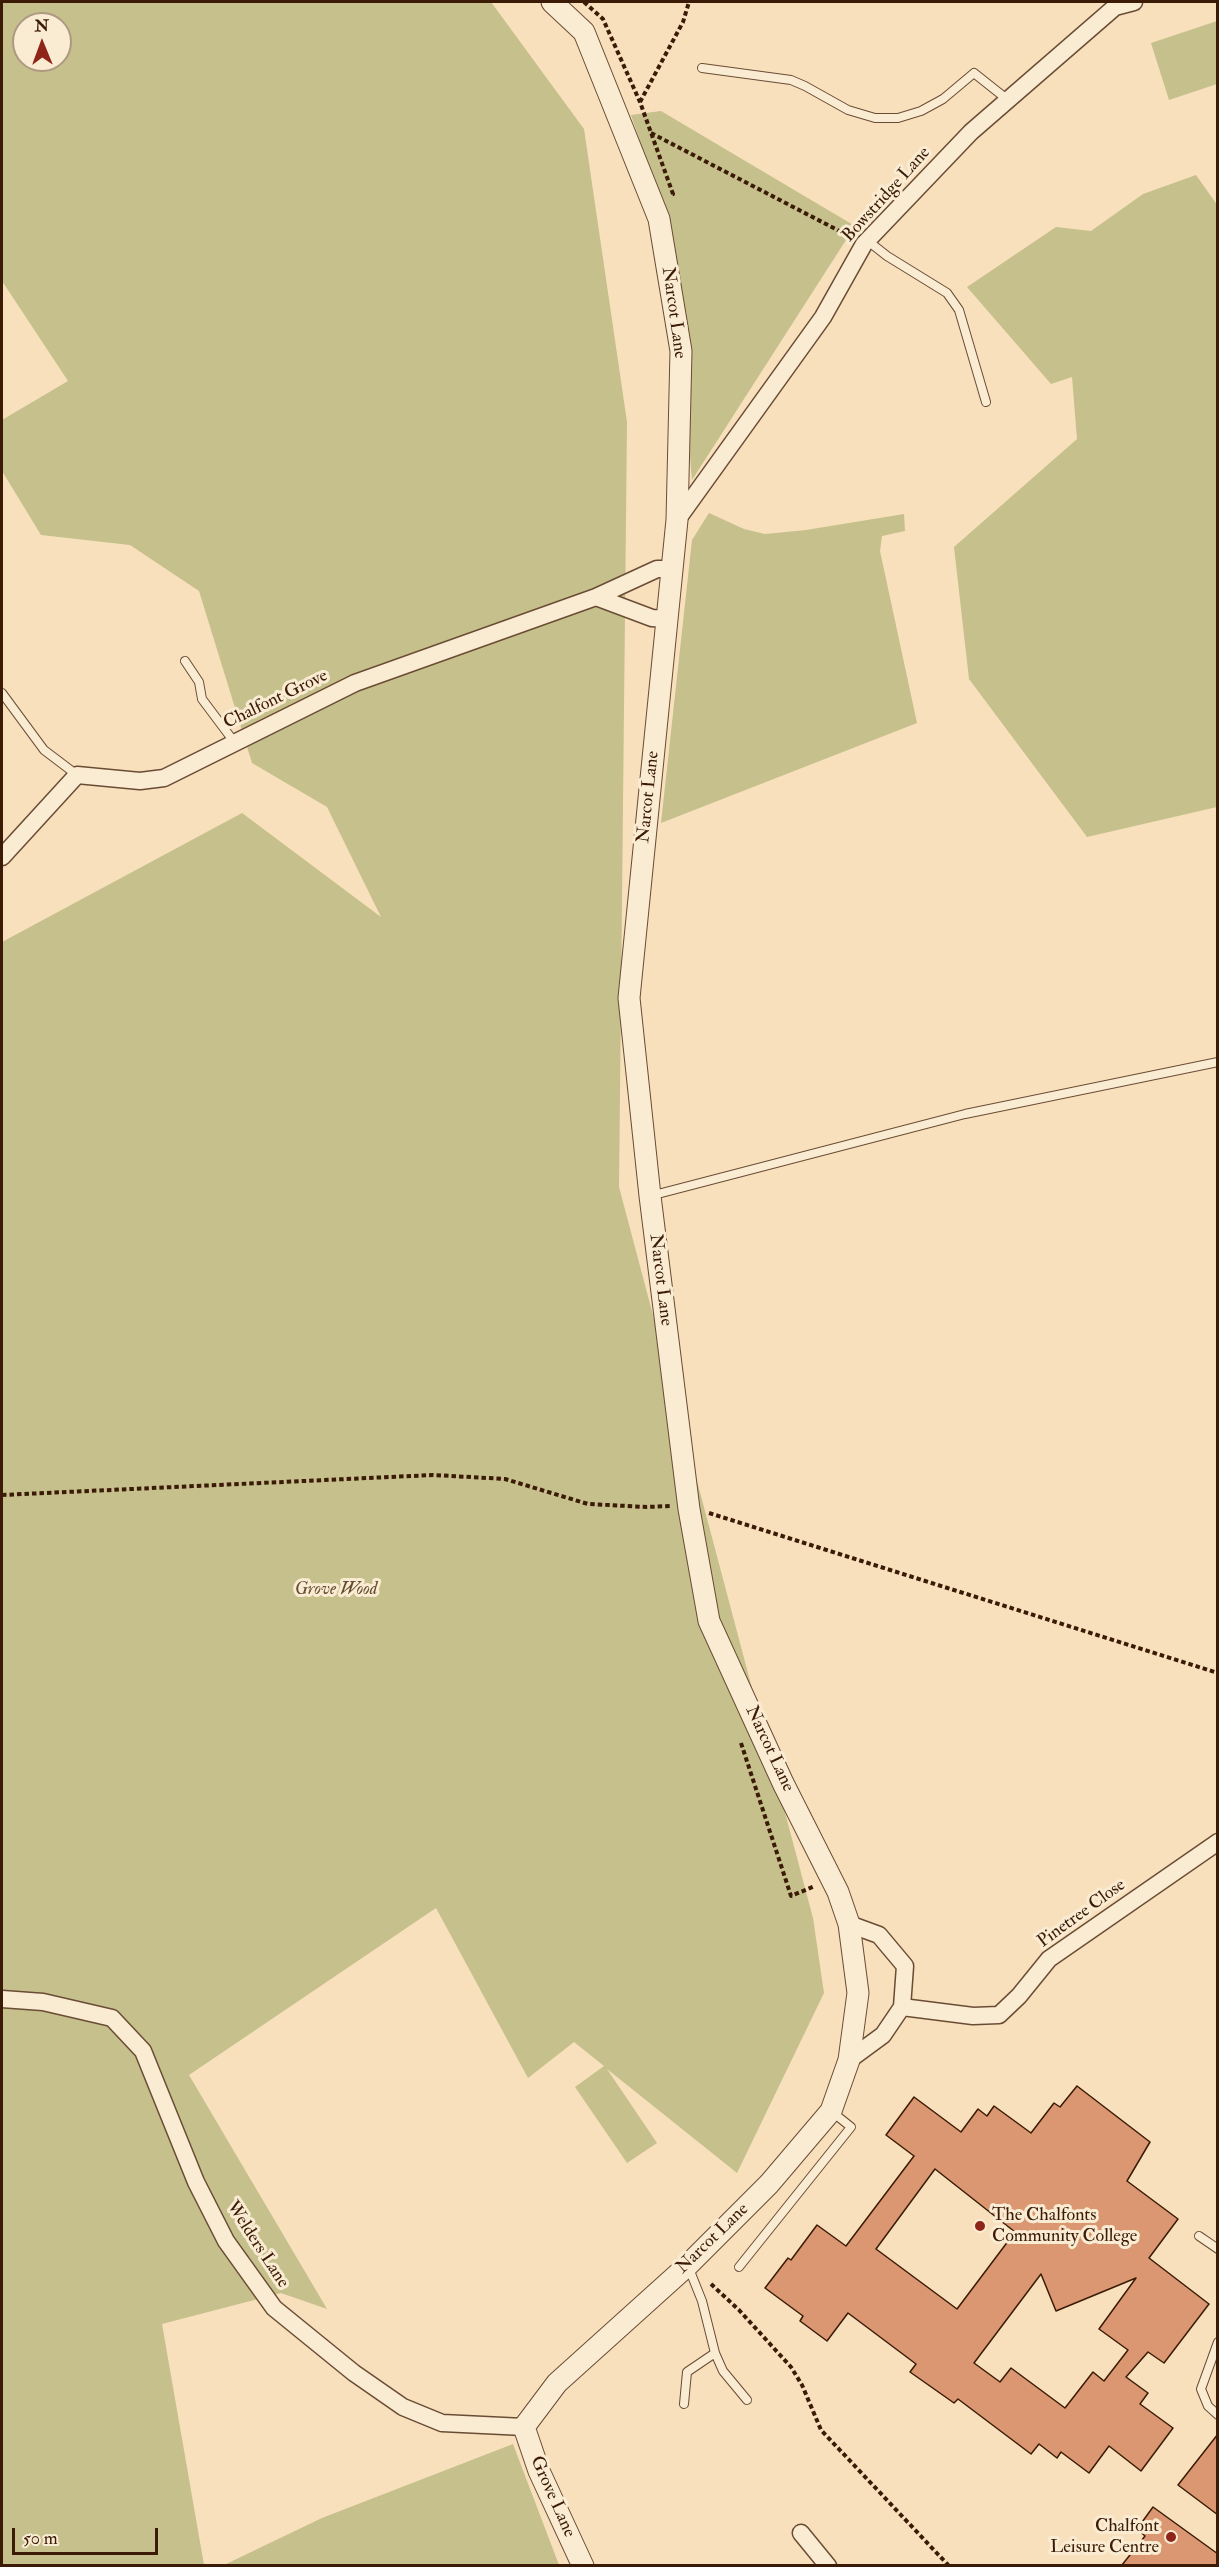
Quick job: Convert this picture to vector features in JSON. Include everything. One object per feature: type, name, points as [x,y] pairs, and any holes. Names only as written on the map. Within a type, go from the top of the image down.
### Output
[{"type":"street","name":"Narcot Lane","points":[[524,2427],[557,2383],[689,2263],[769,2184],[831,2111],[849,2060],[858,1993],[849,1924],[832,1879],[783,1783],[710,1621],[678,1510],[650,1196],[629,998],[677,520],[681,351],[660,219],[584,32],[552,2]]},
{"type":"street","name":"Bowstridge Lane","points":[[677,520],[823,317],[866,242],[971,132],[1115,7],[1134,2]]},
{"type":"street","name":"Chalfont Grove","points":[[77,775],[140,781],[164,778],[355,683],[596,597],[657,569],[671,568]]},
{"type":"street","points":[[596,597],[652,618],[666,619]]},
{"type":"street","points":[[2,857],[77,775]]},
{"type":"street","name":"Pinetree Close","points":[[902,2007],[973,2016],[999,2015],[1019,1996],[1049,1959],[1218,1842]]},
{"type":"street","points":[[849,1924],[879,1935],[905,1966],[902,2007],[884,2035],[849,2060]]},
{"type":"street","name":"Welders Lane","points":[[2,2000],[43,2002],[112,2018],[143,2051],[196,2182],[226,2241],[274,2308],[354,2373],[403,2407],[442,2423],[524,2427]]},
{"type":"street","name":"Grove Lane","points":[[524,2427],[539,2471],[584,2565]]},
{"type":"street","points":[[801,2533],[828,2565]]},
{"type":"lane","points":[[702,68],[791,81],[806,86],[848,111],[875,118],[898,118],[921,111],[943,99],[974,73],[1008,100]]},
{"type":"lane","points":[[866,242],[947,293],[959,310],[986,402]]},
{"type":"lane","points":[[186,661],[199,682],[202,699],[234,743]]},
{"type":"lane","points":[[2,693],[24,726],[44,750],[77,775]]},
{"type":"lane","points":[[650,1196],[965,1114],[1218,1062]]},
{"type":"lane","points":[[739,2267],[851,2127],[831,2111]]},
{"type":"lane","points":[[1198,2236],[1218,2249]]},
{"type":"lane","points":[[689,2263],[702,2301],[715,2354],[723,2371],[747,2400]]},
{"type":"lane","points":[[1218,2342],[1201,2389],[1208,2406],[1218,2415]]},
{"type":"lane","points":[[684,2404],[687,2372],[715,2354]]},
{"type":"path","points":[[584,2],[603,19],[640,102],[673,194],[651,196]]},
{"type":"path","points":[[640,102],[683,22],[689,2]]},
{"type":"path","points":[[650,132],[866,242]]},
{"type":"path","points":[[2,1495],[433,1475],[505,1479],[588,1504],[678,1510],[1218,1673]]},
{"type":"path","points":[[669,1494],[678,1510]]},
{"type":"path","points":[[739,1736],[791,1896],[832,1879]]},
{"type":"path","points":[[689,2263],[791,2367],[802,2385],[821,2430],[949,2565]]},
{"type":"green space","name":"Grove Wood","points":[[2,2],[491,2],[584,129],[627,422],[619,1187],[813,1918],[824,1993],[737,2173],[607,2069],[657,2143],[627,2163],[575,2087],[604,2066],[574,2042],[528,2078],[436,1908],[189,2075],[327,2309],[281,2293],[162,2324],[204,2565],[2,2565],[2,942],[242,813],[381,917],[327,807],[252,763],[199,591],[130,545],[41,535],[2,471],[2,420],[68,381],[2,281]]},
{"type":"green space","points":[[1217,21],[1217,84],[1169,100],[1151,43]]},
{"type":"green space","points":[[661,111],[855,226],[692,480],[671,234],[631,115]]},
{"type":"green space","points":[[1196,175],[1218,206],[1217,807],[1087,837],[969,679],[954,547],[1077,439],[1072,377],[1051,384],[967,287],[1056,227],[1091,231],[1143,194]]},
{"type":"green space","points":[[709,513],[744,529],[765,534],[806,530],[904,514],[905,531],[882,536],[880,551],[917,723],[661,823],[692,540]]},
{"type":"green space","points":[[513,2444],[559,2565],[224,2565],[322,2518]]},
{"type":"building","points":[[1077,2086],[1150,2142],[1127,2181],[1178,2219],[1149,2258],[1209,2304],[1164,2363],[1148,2352],[1126,2377],[1148,2393],[1140,2404],[1173,2428],[1141,2471],[1109,2446],[1089,2473],[1061,2452],[1057,2458],[1039,2444],[1031,2454],[958,2399],[954,2403],[910,2372],[916,2364],[848,2313],[827,2341],[800,2321],[803,2316],[765,2288],[788,2258],[791,2260],[817,2225],[846,2246],[914,2156],[886,2135],[914,2097],[961,2132],[978,2109],[987,2116],[994,2106],[1031,2133],[1054,2103],[1060,2107]],"holes":[[[935,2169],[1015,2232],[957,2309],[876,2249]],[[1041,2274],[1056,2311],[1136,2278],[1099,2329],[1128,2350],[1104,2381],[1093,2372],[1065,2408],[1011,2368],[1000,2382],[974,2363]]]},
{"type":"building","points":[[1218,2434],[1218,2515],[1178,2485]]},
{"type":"building","name":"Chalfont Leisure Centre","points":[[1153,2507],[1218,2554],[1218,2565],[1122,2565],[1145,2536],[1137,2529]]},
{"type":"place","name":"The Chalfonts Community College","points":[[980,2226]]},
{"type":"place","name":"Chalfont Leisure Centre","points":[[1171,2537]]}]
